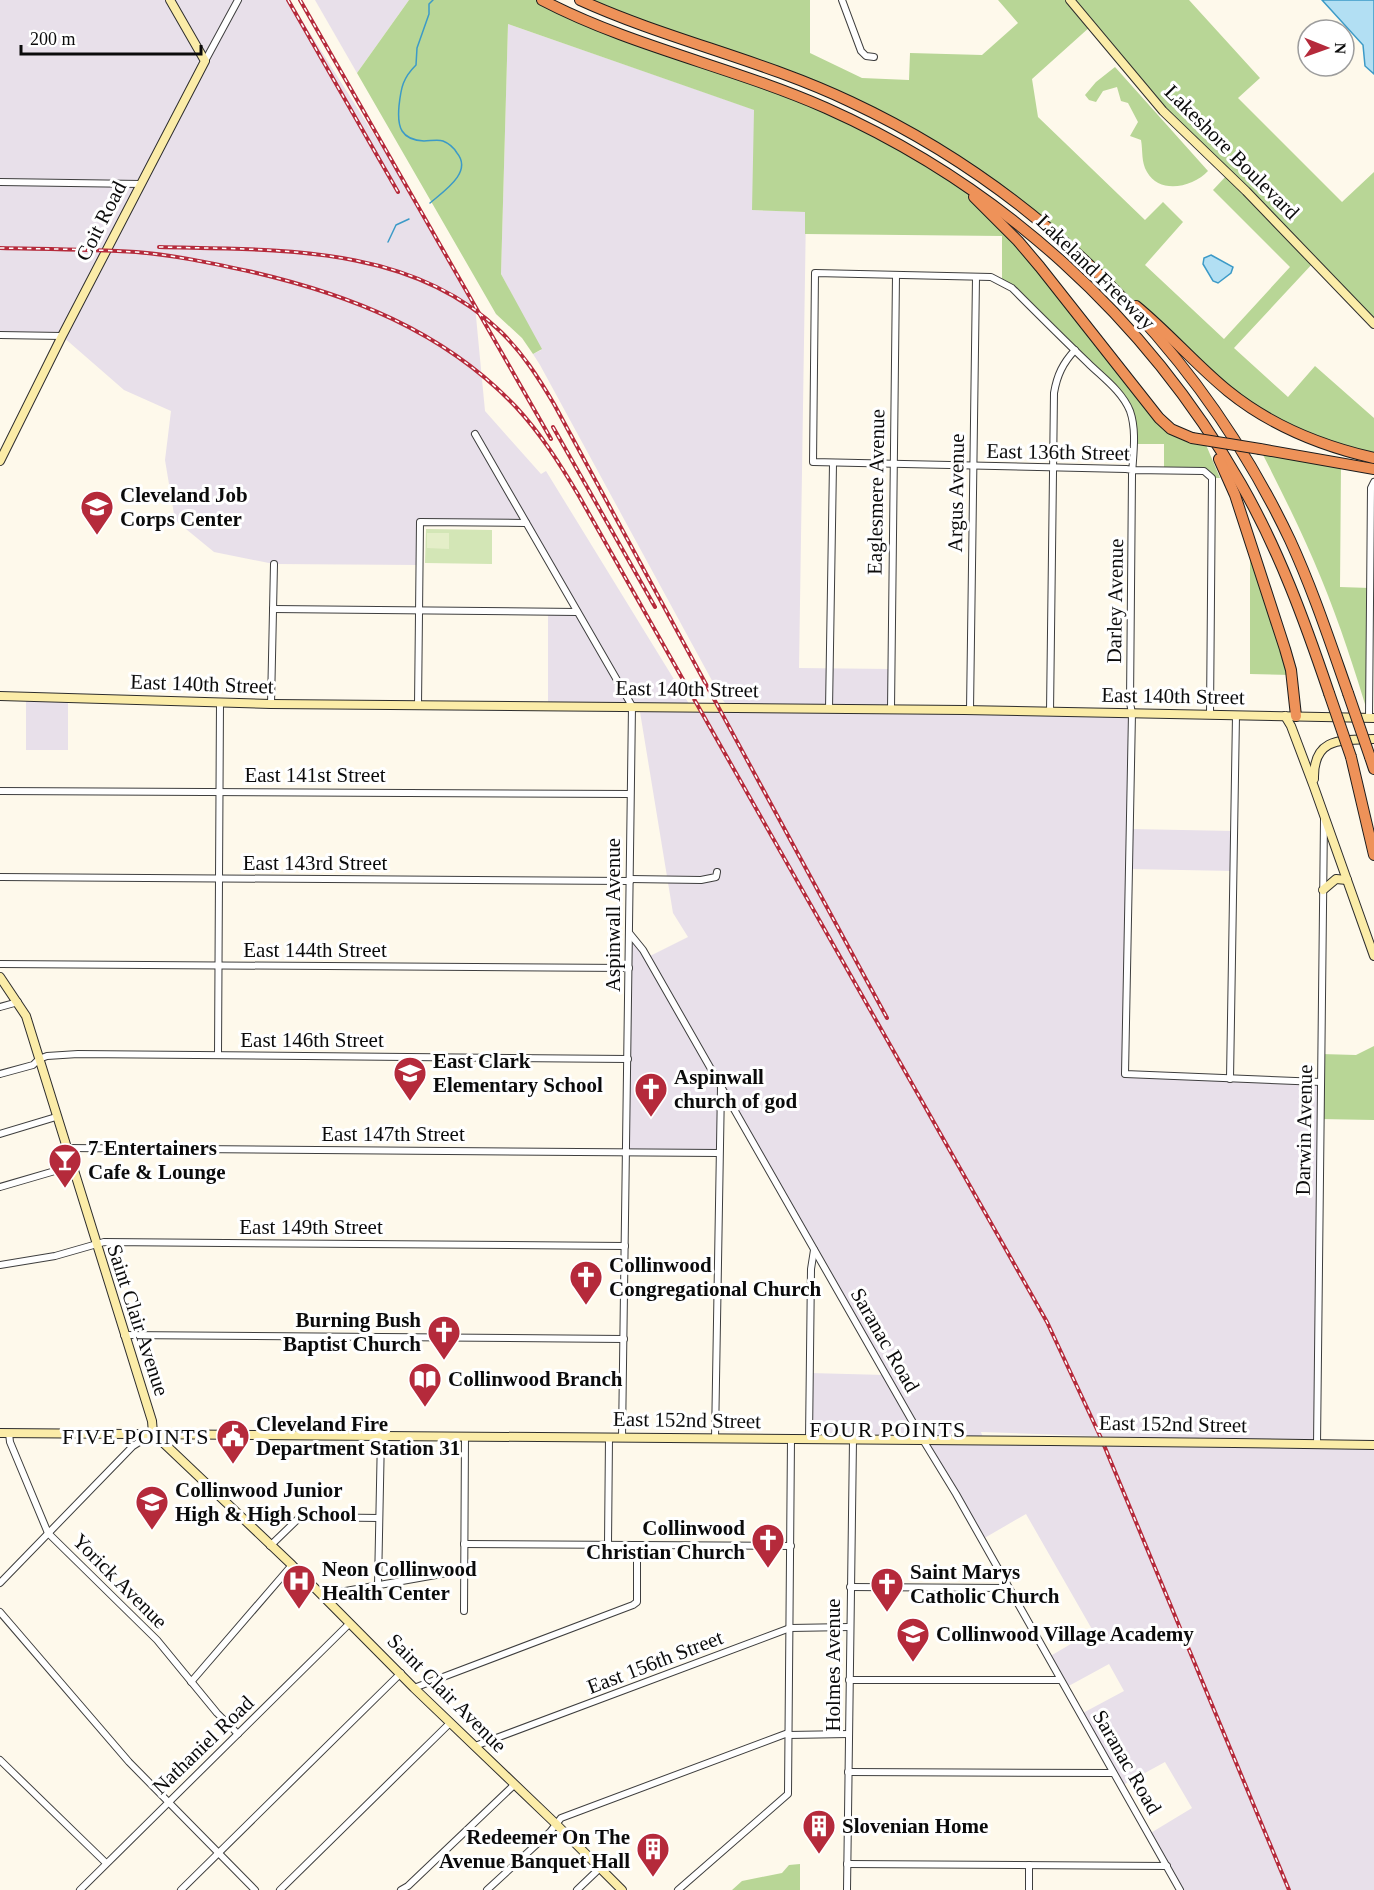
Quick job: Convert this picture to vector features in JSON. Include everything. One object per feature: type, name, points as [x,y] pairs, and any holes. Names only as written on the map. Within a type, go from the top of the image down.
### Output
[{"type":"highway","name":"Lakeland Freeway","points":[[542,0],[593,24],[640,42],[777,88],[897,143],[955,178],[1032,235],[1084,282],[1144,344],[1202,420],[1242,485],[1270,539],[1297,602],[1374,821]]},
{"type":"highway","name":"Lakeland Freeway","points":[[580,0],[638,24],[777,70],[893,122],[930,143],[1000,189],[1050,229],[1113,287],[1208,400],[1249,463],[1290,541],[1328,635],[1374,769]]},
{"type":"highway","points":[[955,178],[1025,250],[1171,429],[1192,438],[1374,470]]},
{"type":"highway","points":[[1113,287],[1156,322],[1227,390],[1251,408],[1290,430],[1328,445],[1374,458]]},
{"type":"highway","points":[[1202,420],[1235,495],[1278,625],[1291,670],[1290,716]]},
{"type":"highway","points":[[1351,757],[1374,855]]},
{"type":"street","points":[[170,0],[205,61]]},
{"type":"street","name":"Coit Road","points":[[0,461],[62,336],[238,0]]},
{"type":"street","points":[[842,0],[861,51],[866,56],[874,57]]},
{"type":"street","name":"Lakeshore Boulevard","points":[[1070,0],[1163,111],[1250,195],[1374,324]]},
{"type":"street","points":[[0,182],[141,184]]},
{"type":"street","name":"Darley Avenue","points":[[833,464],[815,463],[812,460],[815,273],[991,277],[1012,288],[1125,400],[1133,426],[1130,670],[1132,713],[1125,1074],[1230,1079]]},
{"type":"street","name":"Eaglesmere Avenue","points":[[891,709],[896,275]]},
{"type":"street","name":"Argus Avenue","points":[[970,710],[976,277]]},
{"type":"street","points":[[0,335],[62,336]]},
{"type":"street","points":[[1050,712],[1054,393],[1060,369],[1075,350]]},
{"type":"street","points":[[475,434],[632,706]]},
{"type":"street","points":[[830,709],[833,464]]},
{"type":"street","name":"East 136th Street","points":[[833,464],[1204,471],[1209,473],[1212,478],[1210,714]]},
{"type":"street","points":[[1372,717],[1371,488],[1374,482]]},
{"type":"street","points":[[418,705],[420,522],[526,523]]},
{"type":"street","points":[[272,704],[274,564]]},
{"type":"street","points":[[273,609],[577,612]]},
{"type":"street","name":"East 140th Street","points":[[0,696],[272,704],[891,709],[1372,717]]},
{"type":"street","points":[[218,1055],[220,703]]},
{"type":"street","name":"Aspinwall Avenue","points":[[622,1438],[632,706]]},
{"type":"street","points":[[1236,715],[1230,1079],[1321,1082]]},
{"type":"street","points":[[1290,716],[1291,726],[1374,956]]},
{"type":"street","points":[[1314,787],[1313,764],[1325,747],[1336,741],[1374,739]]},
{"type":"street","name":"East 141st Street","points":[[0,790],[630,794]]},
{"type":"street","name":"Darwin Avenue","points":[[1317,1444],[1324,815]]},
{"type":"street","name":"East 143rd Street","points":[[0,877],[700,880],[716,877],[717,872]]},
{"type":"street","points":[[1323,890],[1336,879],[1347,880]]},
{"type":"street","name":"Saranac Road","points":[[630,934],[640,945],[956,1494],[1180,1890]]},
{"type":"street","name":"East 144th Street","points":[[0,964],[629,968]]},
{"type":"street","name":"Saint Clair Avenue","points":[[0,977],[26,1016],[95,1245],[152,1421],[153,1434],[292,1565],[414,1688],[622,1890]]},
{"type":"street","points":[[0,1007],[18,1002]]},
{"type":"street","name":"East 146th Street","points":[[0,1074],[33,1065],[39,1059],[47,1056],[78,1054],[628,1059]]},
{"type":"street","points":[[715,1439],[721,1087]]},
{"type":"street","points":[[0,1134],[56,1117]]},
{"type":"street","name":"East 147th Street","points":[[66,1148],[719,1153]]},
{"type":"street","points":[[0,1187],[72,1166]]},
{"type":"street","name":"East 149th Street","points":[[0,1265],[55,1256],[104,1242],[624,1246]]},
{"type":"street","points":[[809,1439],[811,1273],[814,1249]]},
{"type":"street","points":[[123,1335],[624,1339]]},
{"type":"street","name":"East 152nd Street","points":[[4,1433],[1374,1445]]},
{"type":"street","name":"Yorick Avenue","points":[[4,1433],[10,1442],[48,1533],[157,1640],[238,1734]]},
{"type":"street","points":[[0,1582],[133,1446],[153,1434]]},
{"type":"street","points":[[378,1585],[381,1436]]},
{"type":"street","points":[[464,1611],[465,1436]]},
{"type":"street","points":[[608,1544],[609,1438]]},
{"type":"street","points":[[678,1890],[788,1794],[791,1439]]},
{"type":"street","name":"Holmes Avenue","points":[[847,1890],[853,1440]]},
{"type":"street","points":[[270,1546],[300,1516],[380,1518]]},
{"type":"street","points":[[464,1544],[791,1545]]},
{"type":"street","points":[[414,1688],[637,1602],[637,1545]]},
{"type":"street","points":[[191,1682],[292,1565]]},
{"type":"street","points":[[322,1595],[464,1570]]},
{"type":"street","points":[[850,1587],[1008,1588]]},
{"type":"street","points":[[0,1612],[129,1762],[255,1890]]},
{"type":"street","name":"Nathaniel Road","points":[[80,1890],[350,1623]]},
{"type":"street","name":"East 156th Street","points":[[475,1746],[789,1628],[849,1627]]},
{"type":"street","points":[[181,1890],[401,1673]]},
{"type":"street","points":[[849,1680],[1060,1680]]},
{"type":"street","points":[[280,1890],[450,1723]]},
{"type":"street","points":[[487,1890],[550,1832],[561,1818],[788,1734],[849,1734]]},
{"type":"street","points":[[0,1760],[106,1863]]},
{"type":"street","points":[[848,1772],[1113,1773]]},
{"type":"street","points":[[401,1890],[408,1886],[514,1785]]},
{"type":"street","points":[[847,1864],[1167,1866]]},
{"type":"street","points":[[1029,1865],[1029,1890]]},
{"type":"street","points":[[577,1890],[600,1868]]},
{"type":"shaded area","points":[[0,0],[289,0],[399,174],[475,306],[485,411],[541,474],[546,471],[691,707],[548,706],[548,611],[577,612],[525,523],[420,522],[419,565],[274,564],[214,552],[175,520],[165,460],[171,411],[124,390],[62,336],[0,335]]},
{"type":"shaded area","points":[[315,0],[409,0],[357,73]]},
{"type":"shaded area","points":[[508,24],[755,110],[753,210],[806,212],[799,668],[891,669],[891,709],[728,707],[722,699],[533,354],[541,350],[501,274]]},
{"type":"shaded area","points":[[26,697],[68,698],[68,750],[26,750]]},
{"type":"shaded area","points":[[640,712],[1132,713],[1130,829],[1234,831],[1234,871],[1129,869],[1125,1074],[1321,1082],[1317,1444],[1374,1445],[1374,1890],[1180,1890],[1149,1834],[1192,1808],[1165,1762],[1121,1786],[1081,1714],[1124,1691],[1109,1664],[1065,1688],[1047,1658],[1093,1631],[1026,1514],[981,1540],[923,1441],[809,1439],[810,1373],[885,1375],[722,1088],[719,1153],[626,1152],[630,934],[648,957],[688,937],[673,913]],"holes":[[[981,1432],[1257,1442],[984,1441]]]},
{"type":"green space","points":[[409,0],[542,0],[787,92],[955,178],[1018,241],[1159,418],[1204,440],[1220,478],[1212,478],[1209,473],[1164,470],[1164,444],[1133,444],[1133,426],[1125,401],[1002,281],[1002,236],[805,234],[805,212],[752,210],[754,110],[508,24],[501,274],[542,349],[533,354],[522,338],[496,314],[357,73]]},
{"type":"green space","points":[[580,0],[810,0],[810,53],[862,78],[909,80],[910,53],[982,55],[1018,23],[998,0],[1189,0],[1260,78],[1238,98],[1342,202],[1374,172],[1374,324],[1314,262],[1234,348],[1288,397],[1315,366],[1374,418],[1374,458],[1328,445],[1251,408],[1000,189],[851,102]],"holes":[[[1091,26],[1163,111],[1228,174],[1213,190],[1290,267],[1224,339],[1145,265],[1183,222],[1163,202],[1145,220],[1038,117],[1032,79]]]},
{"type":"green space","points":[[1115,67],[1208,171],[1202,177],[1177,186],[1160,184],[1147,172],[1141,140],[1130,136],[1138,122],[1128,103],[1121,101],[1117,87],[1103,91],[1096,102],[1089,100],[1085,95],[1096,82]]},
{"type":"green space","points":[[1260,449],[1341,464],[1340,587],[1370,588],[1369,717],[1335,613],[1321,578]]},
{"type":"green space","points":[[426,529],[492,530],[492,564],[425,563]]},
{"type":"green space","points":[[427,533],[449,533],[449,549],[427,548]]},
{"type":"green space","points":[[1250,558],[1291,675],[1250,674]]},
{"type":"green space","points":[[1374,1046],[1374,1120],[1320,1119],[1321,1054],[1356,1055]]},
{"type":"green space","points":[[800,1864],[800,1890],[732,1890],[742,1881],[782,1873],[789,1865]]},
{"type":"water","points":[[1322,0],[1374,0],[1374,74],[1365,66],[1363,45],[1356,37],[1356,18],[1338,18]]},
{"type":"water","points":[[1211,255],[1233,267],[1231,273],[1218,283],[1213,281],[1203,264],[1204,258]]},
{"type":"waterway","points":[[430,203],[455,181],[459,174],[461,160],[454,149],[443,141],[416,140],[405,135],[400,126],[399,113],[402,88],[408,74],[416,65],[417,48],[429,14],[429,4],[433,0]]},
{"type":"waterway","points":[[388,242],[396,225],[409,219]]},
{"type":"railway","points":[[288,0],[398,192]]},
{"type":"railway","points":[[300,0],[551,439]]},
{"type":"railway","points":[[159,247],[294,252],[383,267],[425,282],[464,303],[508,339],[529,365],[554,404],[887,1018]]},
{"type":"railway","points":[[0,248],[102,250],[164,255],[248,271],[322,291],[393,319],[458,357],[488,380],[534,428],[579,496],[1047,1322],[1101,1438],[1289,1890]]},
{"type":"railway","points":[[553,427],[655,607]]},
{"type":"place","name":"Cleveland Job Corps Center","points":[[97,536]]},
{"type":"place","name":"East Clark Elementary School","points":[[410,1102]]},
{"type":"place","name":"Aspinwall church of god","points":[[651,1118]]},
{"type":"place","name":"7 Entertainers Cafe & Lounge","points":[[65,1189]]},
{"type":"place","name":"Collinwood Congregational Church","points":[[586,1306]]},
{"type":"place","name":"Burning Bush Baptist Church","points":[[444,1361]]},
{"type":"place","name":"Collinwood Branch","points":[[425,1408]]},
{"type":"place","name":"Cleveland Fire Department Station 31","points":[[233,1465]]},
{"type":"place","name":"Collinwood Junior High & High School","points":[[152,1531]]},
{"type":"place","name":"Collinwood Christian Church","points":[[768,1569]]},
{"type":"place","name":"Neon Collinwood Health Center","points":[[299,1610]]},
{"type":"place","name":"Saint Marys Catholic Church","points":[[887,1613]]},
{"type":"place","name":"Collinwood Village Academy","points":[[913,1663]]},
{"type":"place","name":"Slovenian Home","points":[[819,1855]]},
{"type":"place","name":"Redeemer On The Avenue Banquet Hall","points":[[653,1878]]},
{"type":"district","name":"FOUR POINTS","points":[[888,1429]]},
{"type":"district","name":"FIVE POINTS","points":[[136,1436]]}]
